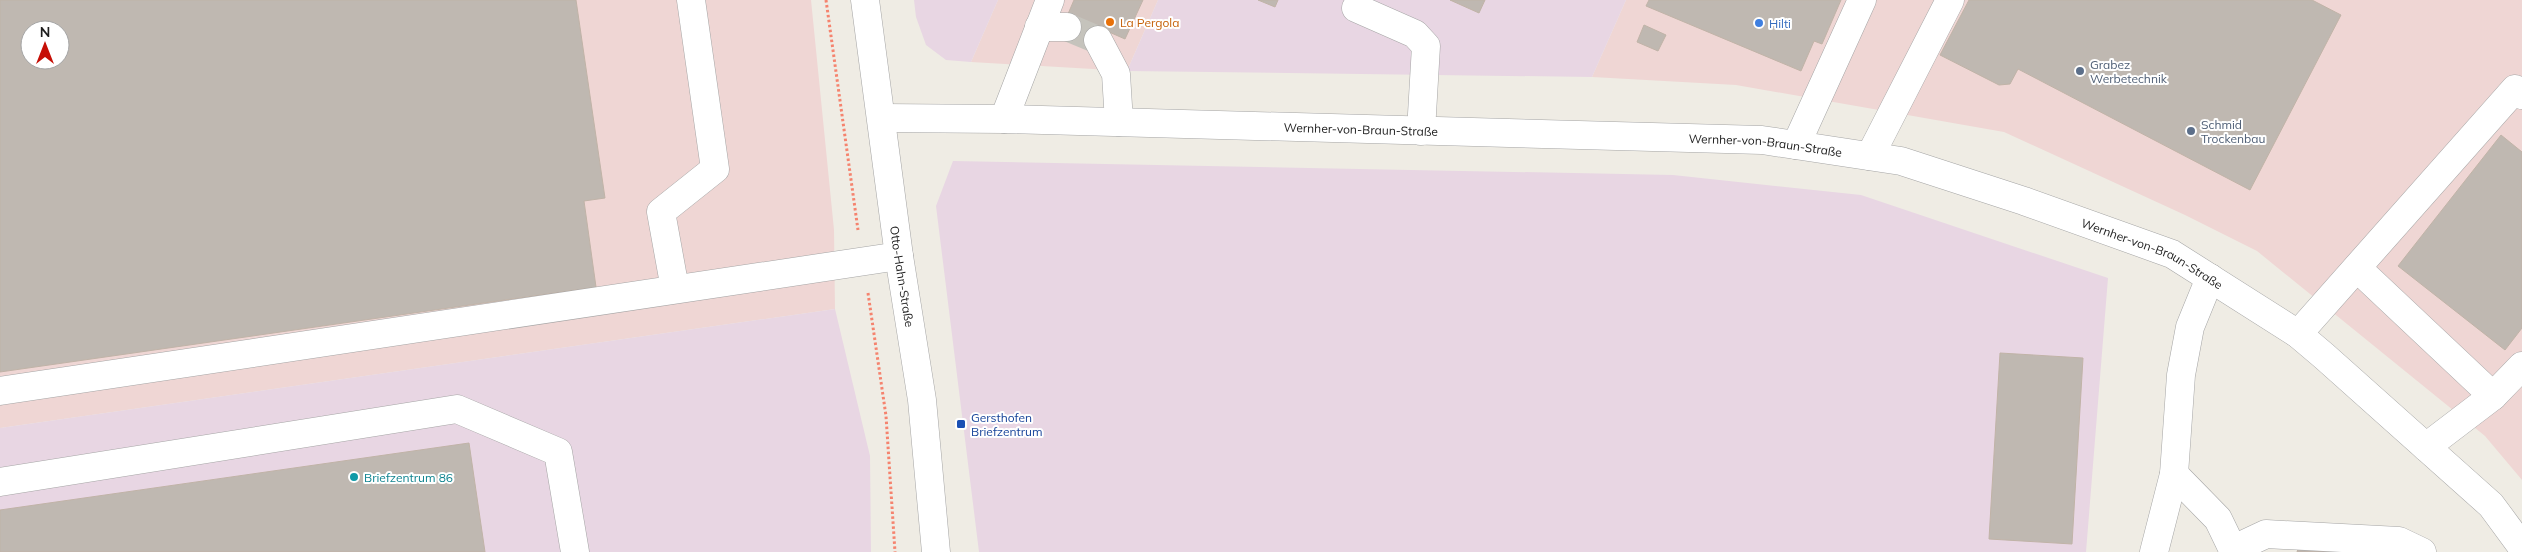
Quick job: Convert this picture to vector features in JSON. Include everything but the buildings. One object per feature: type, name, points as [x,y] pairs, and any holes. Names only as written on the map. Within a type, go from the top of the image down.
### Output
[{"type":"street","points":[[674,289],[661,212],[715,169],[691,0]]},
{"type":"street","name":"Otto-Hahn-Straße","points":[[865,0],[899,256],[922,400],[936,552]]},
{"type":"street","points":[[1004,119],[1050,0]]},
{"type":"street","points":[[1796,144],[1862,0]]},
{"type":"street","points":[[1870,156],[1950,0]]},
{"type":"street","points":[[1356,8],[1415,34],[1426,46],[1421,131]]},
{"type":"street","points":[[1039,27],[1067,27]]},
{"type":"street","points":[[1098,40],[1116,74],[1119,122]]},
{"type":"street","points":[[2298,334],[2515,89],[2522,95]]},
{"type":"street","name":"Wernher-von-Braun-Straße","points":[[882,118],[1004,119],[1762,140],[1910,164],[2024,201],[2172,254],[2298,334],[2491,505],[2522,547]]},
{"type":"street","points":[[0,391],[899,256]]},
{"type":"street","points":[[2357,268],[2493,396]]},
{"type":"street","points":[[2154,552],[2174,474],[2181,375],[2190,327],[2210,278]]},
{"type":"street","points":[[2426,447],[2493,396],[2522,366]]},
{"type":"street","points":[[0,482],[457,409],[558,452],[575,552]]},
{"type":"street","points":[[2174,474],[2218,519],[2234,551],[2266,534],[2399,542],[2422,552]]},
{"type":"shaded area","points":[[0,0],[811,0],[834,230],[835,309],[0,428]]},
{"type":"shaded area","points":[[914,0],[998,0],[971,62],[946,60],[926,45],[916,17]]},
{"type":"shaded area","points":[[998,0],[1158,0],[1127,71],[971,62]]},
{"type":"shaded area","points":[[1158,0],[1626,0],[1592,77],[1127,71]]},
{"type":"shaded area","points":[[1626,0],[2522,0],[2522,480],[2485,436],[2257,251],[2185,215],[2004,132],[1736,85],[1592,77]]},
{"type":"shaded area","points":[[953,161],[1673,175],[1861,195],[2108,278],[2086,552],[979,552],[936,206]]},
{"type":"shaded area","points":[[835,309],[870,456],[871,552],[0,552],[0,428]]},
{"type":"tunnel","points":[[1067,27],[1098,40]]},
{"type":"place","name":"La Pergola","points":[[1110,22]]},
{"type":"place","name":"Hilti","points":[[1759,23]]},
{"type":"place","name":"Grabez Werbetechnik","points":[[2080,71]]},
{"type":"place","name":"Schmid Trockenbau","points":[[2191,131]]},
{"type":"place","name":"Gersthofen Briefzentrum","points":[[961,424]]},
{"type":"place","name":"Briefzentrum 86","points":[[354,477]]}]
